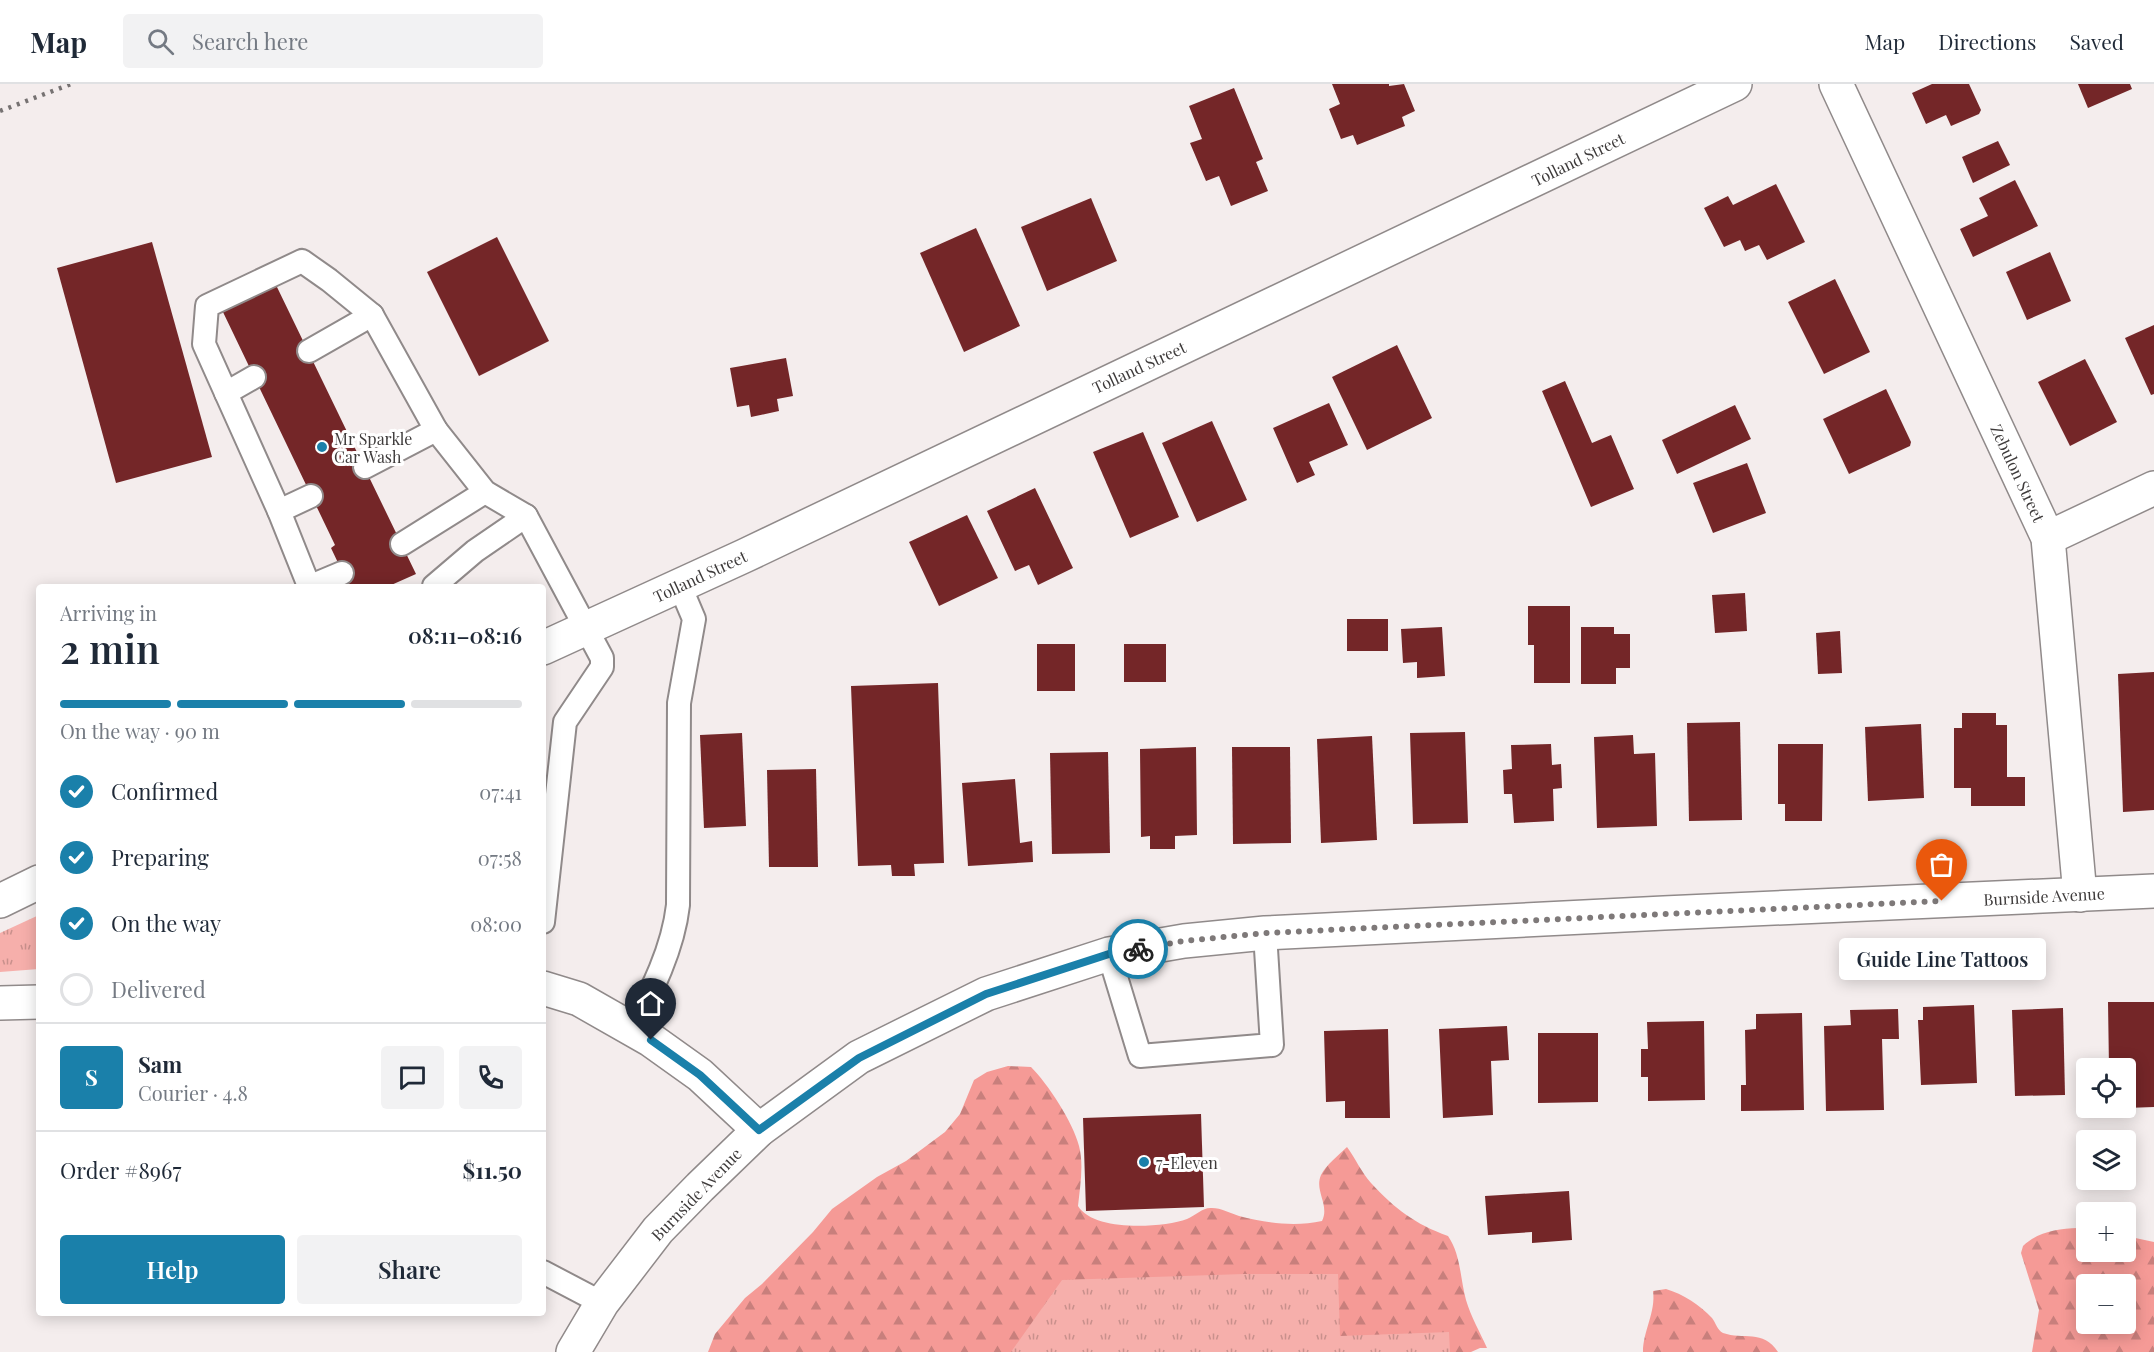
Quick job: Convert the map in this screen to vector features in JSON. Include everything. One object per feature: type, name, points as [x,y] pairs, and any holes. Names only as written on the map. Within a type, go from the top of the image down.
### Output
[{"type":"main road","name":"Tolland Street","points":[[546,647],[1735,84]]},
{"type":"main road","name":"Zebulon Street","points":[[1836,84],[2048,538],[2080,895]]},
{"type":"main road","points":[[2048,538],[2154,488]]},
{"type":"main road","points":[[0,901],[36,883]]},
{"type":"main road","name":"Burnside Avenue","points":[[573,1352],[602,1303],[658,1230],[759,1130],[859,1058],[986,994],[1109,954],[1184,941],[1265,933],[2154,891]]},
{"type":"main road","points":[[546,989],[579,999],[651,1040],[700,1075],[759,1130]]},
{"type":"main road","points":[[0,1004],[36,1002]]},
{"type":"lane","points":[[309,584],[204,344],[207,306],[302,261],[372,315],[436,430],[485,492],[526,516],[588,628],[602,658],[602,667],[565,722],[546,895]]},
{"type":"lane","points":[[309,351],[372,315]]},
{"type":"lane","points":[[226,393],[254,377]]},
{"type":"lane","points":[[365,467],[436,430]]},
{"type":"lane","points":[[402,544],[485,492]]},
{"type":"lane","points":[[279,511],[311,496]]},
{"type":"lane","points":[[436,584],[475,551],[526,516]]},
{"type":"lane","points":[[315,584],[342,573]]},
{"type":"lane","points":[[631,1029],[653,989],[676,923],[678,905],[679,703],[694,619],[680,585]]},
{"type":"lane","points":[[1109,954],[1140,1056],[1272,1045],[1265,933]]},
{"type":"lane","points":[[546,1274],[602,1303]]},
{"type":"green space","points":[[36,916],[36,969],[0,972],[0,933]]},
{"type":"green space","points":[[1008,1066],[1031,1067],[1052,1093],[1066,1115],[1079,1146],[1081,1183],[1078,1206],[1086,1214],[1113,1224],[1146,1226],[1176,1222],[1209,1208],[1259,1221],[1301,1224],[1322,1221],[1324,1209],[1319,1187],[1321,1175],[1347,1147],[1368,1179],[1389,1201],[1415,1221],[1448,1236],[1458,1259],[1468,1306],[1487,1348],[1471,1352],[708,1352],[715,1334],[745,1298],[813,1232],[832,1209],[877,1177],[906,1161],[945,1132],[960,1114],[974,1080],[987,1072]]},
{"type":"green space","points":[[2076,1228],[2076,1262],[2136,1262],[2136,1238],[2154,1242],[2154,1352],[2032,1352],[2039,1310],[2021,1253],[2023,1246],[2029,1241],[2056,1230]]},
{"type":"green space","points":[[1244,1274],[1338,1274],[1340,1336],[1449,1332],[1450,1352],[1011,1352],[1062,1280]]},
{"type":"green space","points":[[1666,1289],[1697,1304],[1712,1318],[1723,1333],[1766,1340],[1778,1352],[1643,1352],[1653,1306],[1653,1291]]},
{"type":"building","points":[[1332,84],[1389,84],[1389,86],[1404,84],[1415,111],[1402,117],[1405,126],[1357,145],[1353,135],[1341,139],[1329,109],[1340,104]]},
{"type":"building","points":[[1932,84],[1969,84],[1981,110],[1979,114],[1951,126],[1946,115],[1926,124],[1912,93]]},
{"type":"building","points":[[2078,84],[2130,84],[2132,89],[2088,108]]},
{"type":"building","points":[[1234,88],[1263,159],[1256,162],[1268,191],[1231,206],[1219,176],[1206,181],[1190,143],[1202,139],[1189,106]]},
{"type":"building","points":[[1998,141],[2010,165],[1973,183],[1962,157]]},
{"type":"building","points":[[2015,180],[2038,226],[1973,257],[1960,229],[1988,216],[1979,198]]},
{"type":"building","points":[[1776,184],[1805,242],[1767,260],[1759,245],[1745,251],[1740,240],[1724,247],[1704,208],[1728,196],[1733,205]]},
{"type":"building","points":[[1091,198],[1117,261],[1047,291],[1021,227]]},
{"type":"building","points":[[976,228],[1020,326],[964,352],[920,253]]},
{"type":"building","points":[[497,237],[549,341],[479,376],[427,272]]},
{"type":"building","points":[[152,242],[212,457],[116,483],[57,268]]},
{"type":"building","points":[[2050,252],[2071,301],[2027,320],[2006,272]]},
{"type":"building","points":[[1835,279],[1870,352],[1824,374],[1788,302]]},
{"type":"building","name":"Mr Sparkle Car Wash","points":[[276,285],[416,574],[394,584],[348,584],[331,548],[335,545],[222,310]]},
{"type":"building","points":[[2154,325],[2154,394],[2151,395],[2125,338]]},
{"type":"building","points":[[1397,345],[1432,418],[1367,450],[1332,377]]},
{"type":"building","points":[[786,358],[793,396],[777,399],[779,411],[751,417],[749,405],[737,407],[730,368]]},
{"type":"building","points":[[2085,359],[2117,422],[2070,446],[2038,382]]},
{"type":"building","points":[[1565,381],[1592,443],[1611,435],[1634,489],[1591,507],[1542,391]]},
{"type":"building","points":[[1886,389],[1911,442],[1910,446],[1849,474],[1823,419]]},
{"type":"building","points":[[1329,403],[1348,445],[1309,462],[1315,475],[1297,483],[1273,428]]},
{"type":"building","points":[[1735,405],[1751,439],[1677,474],[1662,440]]},
{"type":"building","points":[[1212,421],[1247,500],[1197,522],[1162,443]]},
{"type":"building","points":[[1143,432],[1179,517],[1130,538],[1093,452]]},
{"type":"building","points":[[1747,463],[1766,513],[1713,533],[1693,483]]},
{"type":"building","points":[[1035,488],[1073,568],[1038,585],[1029,565],[1015,571],[987,511]]},
{"type":"building","points":[[967,515],[998,578],[939,606],[909,542]]},
{"type":"building","points":[[1745,593],[1747,631],[1715,633],[1712,595]]},
{"type":"building","points":[[1528,606],[1570,606],[1570,683],[1534,683],[1534,645],[1528,645]]},
{"type":"building","points":[[1347,619],[1388,619],[1388,651],[1347,651]]},
{"type":"building","points":[[1442,627],[1445,676],[1417,678],[1417,662],[1403,663],[1401,629]]},
{"type":"building","points":[[1581,627],[1614,627],[1614,634],[1630,634],[1630,668],[1616,668],[1616,684],[1581,684]]},
{"type":"building","points":[[1840,631],[1842,673],[1818,674],[1816,633]]},
{"type":"building","points":[[1037,644],[1075,644],[1075,691],[1037,691]]},
{"type":"building","points":[[1124,644],[1166,644],[1166,682],[1124,682]]},
{"type":"building","points":[[2154,672],[2154,810],[2123,812],[2118,674]]},
{"type":"building","points":[[938,683],[944,863],[914,864],[915,876],[892,876],[891,865],[858,866],[851,686]]},
{"type":"building","points":[[1962,713],[1996,713],[1996,725],[2007,725],[2007,777],[2025,777],[2025,806],[1971,806],[1971,788],[1954,788],[1954,728],[1962,728]]},
{"type":"building","points":[[1740,722],[1742,820],[1689,821],[1687,723]]},
{"type":"building","points":[[1921,724],[1924,798],[1868,801],[1865,727]]},
{"type":"building","points":[[1465,732],[1468,823],[1413,824],[1410,733]]},
{"type":"building","points":[[742,733],[746,826],[704,828],[700,735]]},
{"type":"building","points":[[1633,735],[1634,754],[1655,753],[1657,826],[1597,828],[1594,737]]},
{"type":"building","points":[[1372,736],[1377,840],[1321,843],[1317,739]]},
{"type":"building","points":[[1551,744],[1552,765],[1561,764],[1562,788],[1553,789],[1554,821],[1514,823],[1512,794],[1504,794],[1503,770],[1512,769],[1511,745]]},
{"type":"building","points":[[1778,744],[1823,744],[1822,821],[1785,821],[1785,804],[1778,804]]},
{"type":"building","points":[[1196,747],[1197,835],[1175,836],[1175,849],[1150,849],[1150,836],[1141,837],[1140,749]]},
{"type":"building","points":[[1232,747],[1290,747],[1291,843],[1233,844]]},
{"type":"building","points":[[1108,752],[1110,853],[1052,854],[1050,753]]},
{"type":"building","points":[[816,769],[818,867],[769,867],[767,770]]},
{"type":"building","points":[[1015,779],[1020,843],[1032,841],[1033,862],[968,866],[962,783]]},
{"type":"building","points":[[2108,1002],[2154,1002],[2154,1107],[2136,1108],[2136,1058],[2109,1058]]},
{"type":"building","points":[[1974,1005],[1977,1083],[1921,1085],[1918,1020],[1923,1020],[1923,1007]]},
{"type":"building","points":[[2063,1008],[2065,1095],[2015,1096],[2012,1010]]},
{"type":"building","points":[[1898,1009],[1899,1039],[1882,1039],[1884,1110],[1826,1111],[1824,1026],[1851,1025],[1850,1010]]},
{"type":"building","points":[[1802,1013],[1804,1110],[1741,1111],[1741,1085],[1746,1085],[1745,1030],[1756,1029],[1756,1014]]},
{"type":"building","points":[[1704,1021],[1705,1100],[1648,1101],[1648,1077],[1641,1077],[1641,1049],[1648,1049],[1647,1022]]},
{"type":"building","points":[[1507,1026],[1509,1060],[1491,1061],[1493,1115],[1443,1118],[1439,1029]]},
{"type":"building","points":[[1388,1029],[1390,1118],[1345,1118],[1345,1101],[1326,1102],[1324,1031]]},
{"type":"building","points":[[1538,1033],[1598,1033],[1598,1102],[1538,1103]]},
{"type":"building","name":"7-Eleven","points":[[1201,1114],[1204,1207],[1086,1211],[1083,1118]]},
{"type":"building","points":[[1569,1191],[1572,1240],[1532,1243],[1532,1232],[1488,1235],[1485,1196]]},
{"type":"railway","points":[[0,111],[71,84]]},
{"type":"way so far","points":[[1138,949],[1184,941],[1265,933],[1942,901]]},
{"type":"place","name":"Mr Sparkle Car Wash","points":[[322,447]]},
{"type":"place","name":"Guide Line Tattoos","points":[[1942,901]]},
{"type":"place","name":"7-Eleven","points":[[1144,1162]]},
{"type":"route","points":[[651,1040],[700,1075],[759,1130],[859,1058],[986,994],[1109,954],[1138,949]]}]
